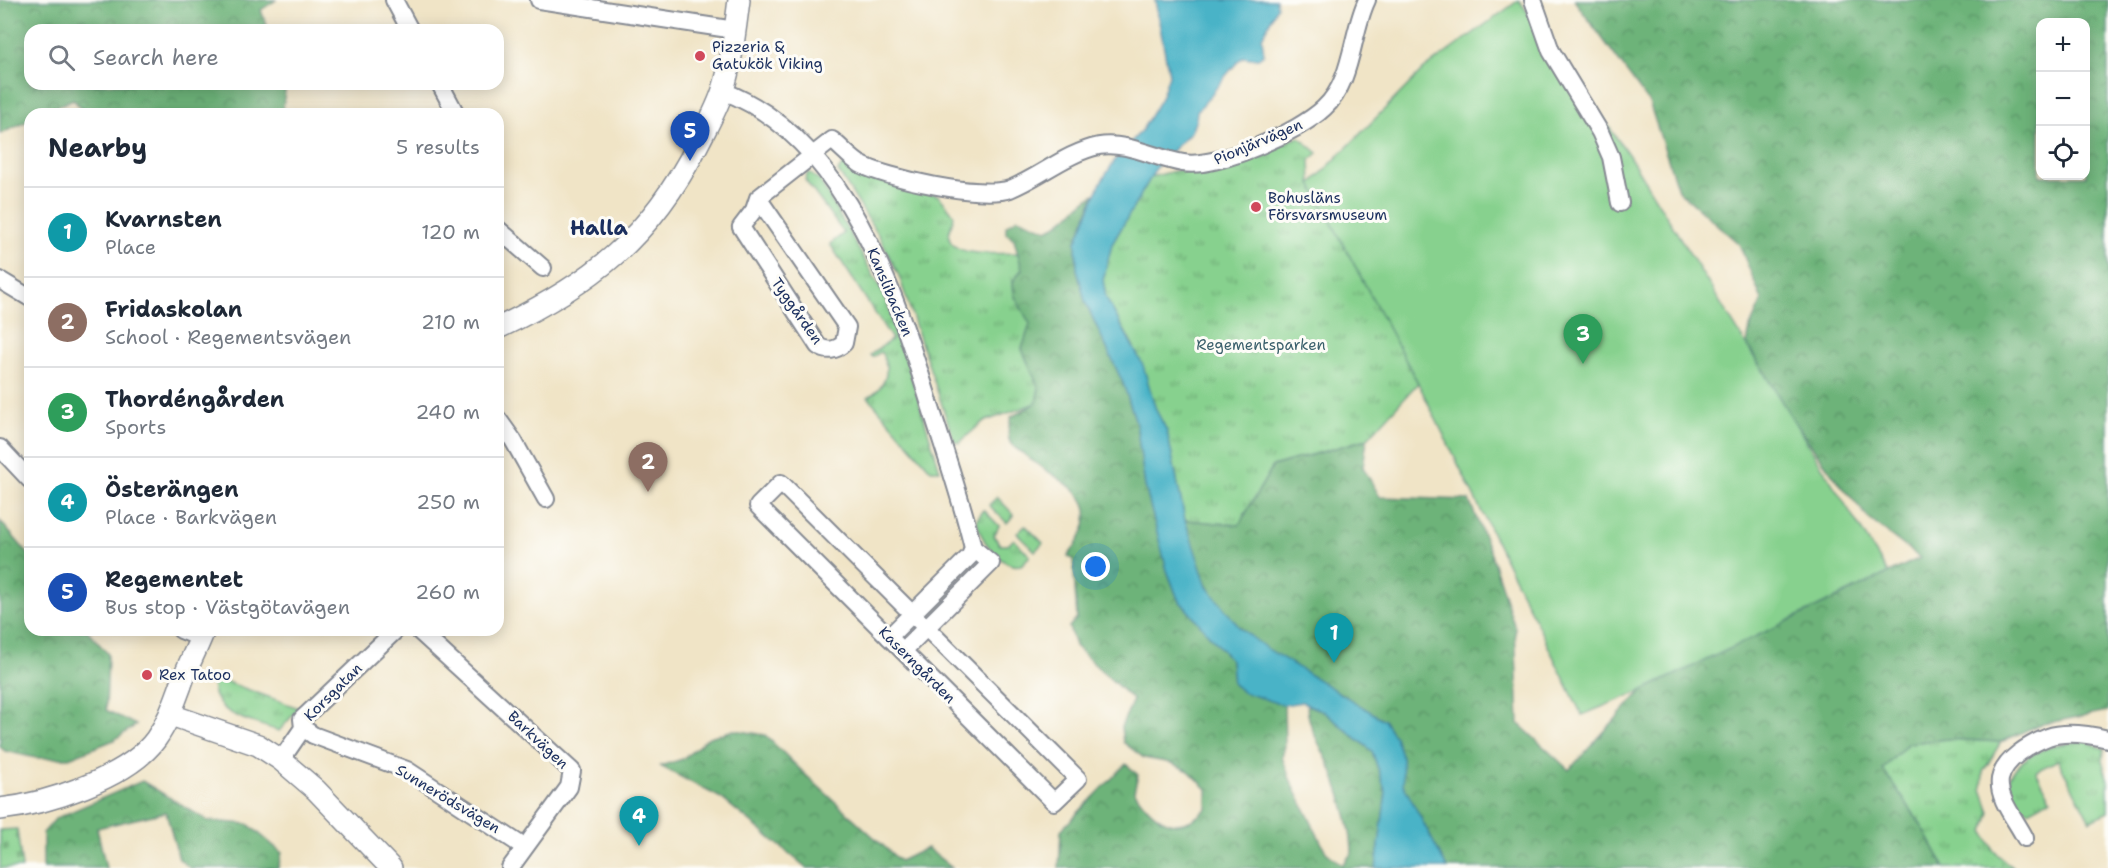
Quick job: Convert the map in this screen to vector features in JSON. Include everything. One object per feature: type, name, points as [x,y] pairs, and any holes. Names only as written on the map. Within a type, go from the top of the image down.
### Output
[{"type":"street","points":[[394,0],[407,24]]},
{"type":"street","points":[[539,0],[735,30]]},
{"type":"street","points":[[504,325],[585,280],[622,250],[655,215],[681,176],[723,91],[740,0]]},
{"type":"street","name":"Pionjärvägen","points":[[813,157],[832,140],[860,164],[938,186],[993,193],[1023,183],[1087,150],[1100,146],[1115,146],[1183,163],[1211,163],[1227,159],[1306,123],[1324,109],[1331,101],[1348,61],[1367,0]]},
{"type":"street","points":[[1533,0],[1547,39],[1561,68],[1600,132],[1611,156],[1620,203]]},
{"type":"street","points":[[443,90],[453,108]]},
{"type":"street","name":"Kanslibacken","points":[[723,91],[749,102],[763,112],[813,157],[853,215],[891,287],[912,345],[973,548]]},
{"type":"street","name":"Tyggården","points":[[758,198],[847,327],[847,338],[840,347],[828,351],[818,346],[742,230],[741,223],[754,210],[758,198],[813,157]]},
{"type":"street","points":[[504,234],[543,268]]},
{"type":"street","points":[[0,280],[24,294]]},
{"type":"street","points":[[504,427],[546,499]]},
{"type":"street","points":[[0,448],[24,474]]},
{"type":"street","name":"Kaserngården","points":[[782,483],[912,614],[1078,779],[1054,802],[758,506],[782,483]]},
{"type":"street","points":[[889,637],[970,556],[973,548],[991,563],[903,651]]},
{"type":"street","points":[[0,809],[59,795],[121,768],[147,750],[171,715],[201,636]]},
{"type":"street","name":"Korsgatan","points":[[281,760],[303,728],[302,719],[390,636]]},
{"type":"street","name":"Barkvägen","points":[[425,636],[572,771],[568,787],[510,868]]},
{"type":"street","points":[[171,715],[258,745],[281,760],[316,790],[391,868]]},
{"type":"street","name":"Sunnerödsvägen","points":[[303,728],[313,735],[407,771],[524,847]]},
{"type":"street","points":[[2025,838],[2003,800],[2000,778],[2013,757],[2049,736],[2090,735],[2108,739]]},
{"type":"green space","points":[[0,0],[276,0],[261,10],[266,24],[24,24],[24,90],[285,90],[283,108],[81,108],[73,99],[54,108],[24,108],[24,123],[0,134]]},
{"type":"green space","points":[[1519,0],[1628,154],[1888,573],[1641,691],[1582,715],[1418,383],[1311,184],[1424,69]]},
{"type":"green space","points":[[1574,0],[2108,0],[2108,711],[2038,725],[2001,742],[1948,739],[1908,743],[1883,769],[1920,823],[1945,868],[1447,868],[1402,784],[1402,758],[1395,737],[1384,720],[1311,678],[1261,645],[1238,626],[1220,606],[1200,570],[1185,520],[1239,525],[1273,466],[1367,439],[1363,467],[1380,497],[1469,500],[1490,551],[1515,628],[1519,724],[1569,770],[1641,691],[1920,558],[1869,519],[1792,419],[1747,344],[1750,327],[1762,300],[1739,244],[1678,190],[1649,102]]},
{"type":"green space","name":"Regementsparken","points":[[1299,137],[1318,153],[1310,160],[1311,184],[1418,383],[1367,439],[1273,466],[1239,525],[1185,520],[1167,431],[1156,410],[1133,345],[1106,298],[1103,280],[1112,244],[1151,177],[1275,146]]},
{"type":"green space","points":[[845,163],[939,196],[954,215],[949,234],[951,242],[957,248],[988,254],[1018,253],[1022,269],[1013,281],[1014,295],[1031,324],[1022,349],[1039,388],[1036,403],[983,422],[959,443],[954,441],[899,276],[879,236],[838,171]]},
{"type":"green space","points":[[808,172],[820,181],[880,287],[896,327],[940,470],[931,470],[868,397],[883,383],[886,372],[881,352],[872,357],[870,355],[892,339],[830,244],[844,233],[805,180]]},
{"type":"green space","points":[[1095,194],[1076,242],[1077,269],[1085,301],[1123,383],[1136,422],[1145,486],[1167,570],[1178,599],[1231,660],[1233,684],[1284,705],[1285,746],[1282,757],[1290,779],[1326,852],[1342,865],[1352,853],[1349,826],[1332,770],[1314,734],[1307,705],[1323,711],[1372,751],[1386,792],[1379,846],[1381,868],[1059,868],[1061,830],[1126,764],[1138,775],[1134,791],[1150,810],[1167,822],[1176,824],[1186,822],[1207,808],[1207,789],[1189,771],[1171,763],[1144,758],[1123,742],[1121,727],[1133,700],[1075,646],[1069,627],[1077,618],[1073,560],[1068,556],[1081,536],[1086,519],[1085,506],[1079,495],[1069,485],[1014,447],[1009,438],[1011,417],[1036,403],[1039,388],[1022,349],[1030,324],[1014,295],[1013,281],[1022,269],[1014,239],[1006,233],[1006,226],[1018,218],[1047,230]]},
{"type":"green space","points":[[997,497],[1014,515],[1007,523],[989,505]]},
{"type":"green space","points":[[984,510],[999,526],[994,536],[1000,545],[1008,545],[1014,539],[1030,556],[1021,565],[1013,565],[998,557],[986,543],[977,519]]},
{"type":"green space","points":[[0,521],[24,549],[24,636],[92,636],[108,654],[106,710],[136,725],[114,740],[69,758],[36,758],[5,751],[0,747]]},
{"type":"green space","points":[[1025,525],[1043,543],[1035,551],[1017,533]]},
{"type":"green space","points":[[213,677],[299,708],[279,731],[244,720],[224,708],[217,700],[213,690]]},
{"type":"green space","points":[[734,730],[765,735],[900,861],[927,848],[952,868],[807,868],[721,798],[660,766],[683,759],[709,737]]},
{"type":"green space","points":[[1948,739],[2001,742],[1983,772],[1982,789],[1990,812],[1984,832],[1994,851],[2013,868],[1945,868],[1920,823],[1882,769],[1908,743]]},
{"type":"green space","points":[[2075,742],[2088,742],[2105,749],[2102,760],[2108,781],[2108,812],[2090,821],[2058,760],[2036,771],[2051,799],[2029,811],[2017,804],[2010,796],[2008,788],[2013,772],[2020,764],[2043,749]]},
{"type":"green space","points":[[142,781],[208,821],[248,824],[282,853],[278,868],[190,868],[179,859],[166,812],[97,828],[106,868],[43,868],[43,833],[56,818]]},
{"type":"green space","points":[[17,829],[22,868],[0,868],[0,830]]},
{"type":"water","points":[[1155,0],[1276,0],[1277,7],[1262,38],[1264,54],[1257,59],[1243,57],[1237,63],[1197,111],[1191,132],[1158,165],[1112,244],[1103,280],[1106,298],[1143,365],[1156,410],[1167,431],[1185,520],[1207,587],[1240,628],[1266,648],[1384,720],[1395,737],[1402,758],[1403,784],[1447,868],[1376,868],[1386,792],[1372,751],[1323,711],[1302,702],[1284,705],[1243,692],[1233,684],[1231,660],[1178,599],[1167,570],[1145,486],[1136,422],[1123,383],[1085,301],[1077,269],[1076,242],[1101,182],[1117,157],[1142,130],[1161,98],[1169,75]]},
{"type":"place","name":"Pizzeria & Gatukök Viking","points":[[700,56]]},
{"type":"place","name":"Regementet","points":[[690,161]]},
{"type":"place","name":"Bohusläns Försvarsmuseum","points":[[1256,207]]},
{"type":"place","name":"Thordéngården","points":[[1583,364]]},
{"type":"place","name":"Fridaskolan","points":[[648,492]]},
{"type":"place","name":"Kvarnsten","points":[[1334,663]]},
{"type":"place","name":"Rex Tatoo","points":[[147,675]]},
{"type":"place","name":"Österängen","points":[[639,846]]},
{"type":"district","name":"Halla","points":[[599,228]]}]
